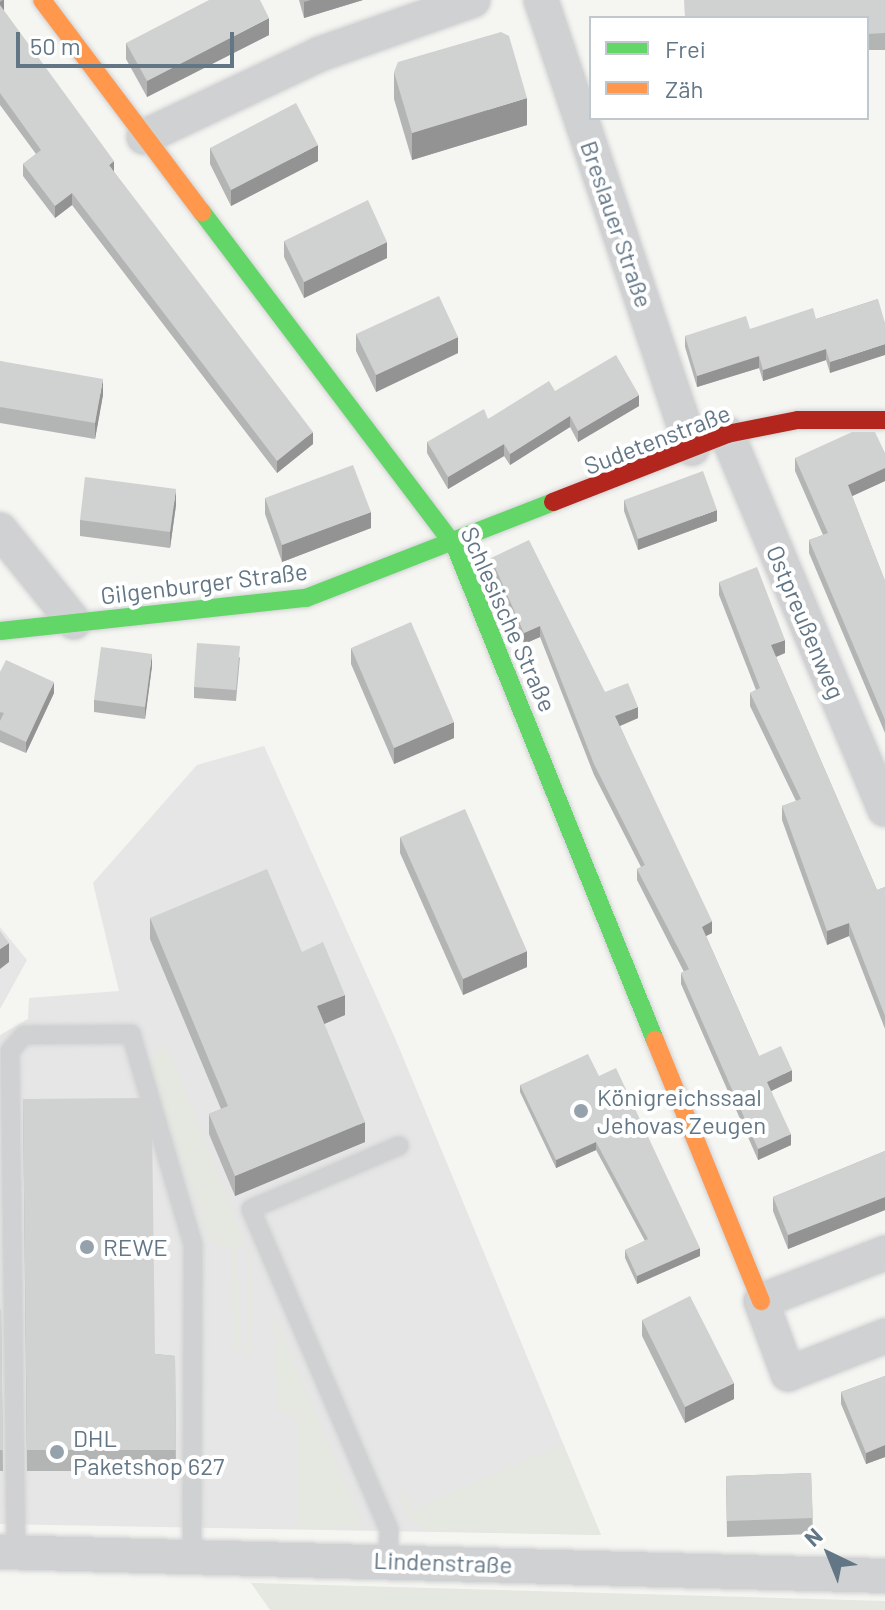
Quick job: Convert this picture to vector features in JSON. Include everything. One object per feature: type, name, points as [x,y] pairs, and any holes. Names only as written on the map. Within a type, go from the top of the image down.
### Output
[{"type":"street","name":"Schlesische Straße","points":[[42,0],[455,546],[761,1301]]},
{"type":"street","points":[[144,137],[320,54],[473,0]]},
{"type":"street","name":"Breslauer Straße","points":[[541,0],[692,448]]},
{"type":"street","name":"Sudetenstraße","points":[[455,546],[727,434],[798,420],[885,420]]},
{"type":"street","name":"Ostpreußenweg","points":[[727,434],[885,809]]},
{"type":"street","points":[[0,530],[74,622]]},
{"type":"street","name":"Gilgenburger Straße","points":[[0,631],[306,598],[455,546]]},
{"type":"street","points":[[885,1253],[761,1301],[788,1374],[885,1336]]},
{"type":"street","name":"Lindenstraße","points":[[8,1552],[388,1559],[885,1576]]},
{"type":"lane","points":[[8,1552],[10,1051],[24,1035],[131,1034],[193,1244],[192,1556]]},
{"type":"lane","points":[[388,1559],[389,1530],[251,1209],[399,1146]]},
{"type":"shaded area","points":[[264,746],[395,1038],[601,1535],[0,1524],[0,1035],[28,1019],[29,998],[119,991],[93,883],[197,765]]},
{"type":"shaded area","points":[[0,927],[27,960],[0,1009]]},
{"type":"shaded area","points":[[168,1047],[244,1241],[237,1250],[241,1351],[234,1352],[231,1250],[210,1241],[147,1058]]},
{"type":"shaded area","points":[[249,1246],[252,1253],[251,1353],[246,1353]]},
{"type":"shaded area","points":[[274,1316],[364,1527],[297,1529],[297,1414],[277,1410]]},
{"type":"shaded area","points":[[563,1444],[601,1535],[427,1531],[411,1521],[398,1496],[403,1490],[414,1509]]},
{"type":"shaded area","points":[[251,1583],[885,1601],[885,1610],[270,1610]]},
{"type":"building","points":[[209,0],[260,0],[269,18],[147,81],[126,43]]},
{"type":"building","points":[[684,0],[885,0],[885,33],[869,34],[869,16],[685,16]]},
{"type":"building","points":[[0,5],[114,161],[109,165],[313,432],[277,461],[72,193],[55,206],[23,164],[41,150],[0,93]]},
{"type":"building","points":[[501,32],[509,36],[527,98],[412,133],[394,72],[398,62]]},
{"type":"building","points":[[296,103],[318,145],[231,190],[210,148]]},
{"type":"building","points":[[368,200],[387,242],[304,282],[284,241]]},
{"type":"building","points":[[439,296],[458,337],[376,375],[356,334]]},
{"type":"building","points":[[878,299],[885,323],[885,344],[830,362],[826,349],[763,370],[759,356],[697,376],[685,336],[746,316],[750,329],[813,308],[816,319]]},
{"type":"building","points":[[616,355],[639,395],[578,431],[570,416],[510,454],[504,444],[448,477],[427,442],[484,409],[488,419],[549,381],[555,391]]},
{"type":"building","points":[[0,361],[103,379],[95,423],[0,407]]},
{"type":"building","points":[[852,432],[875,432],[885,453],[885,468],[848,485],[885,581],[885,720],[809,540],[828,533],[795,458]]},
{"type":"building","points":[[353,465],[371,512],[282,545],[265,498]]},
{"type":"building","points":[[703,471],[717,510],[638,539],[624,500]]},
{"type":"building","points":[[85,477],[176,489],[170,532],[80,520]]},
{"type":"building","points":[[529,540],[605,692],[628,683],[638,707],[615,716],[712,921],[702,927],[759,1056],[781,1046],[792,1070],[767,1082],[791,1134],[758,1149],[681,973],[689,969],[637,869],[645,865],[594,764],[540,626],[524,633],[491,558]]},
{"type":"building","points":[[757,567],[785,640],[771,645],[877,890],[885,887],[885,1016],[849,923],[827,931],[782,806],[801,799],[750,693],[760,688],[719,582]]},
{"type":"building","points":[[411,622],[454,722],[394,748],[351,648]]},
{"type":"building","points":[[197,643],[240,646],[236,690],[194,687]]},
{"type":"building","points":[[101,647],[152,654],[145,707],[94,700]]},
{"type":"building","points":[[6,660],[54,682],[26,742],[0,730],[4,713],[0,712],[0,672]]},
{"type":"building","points":[[465,809],[527,951],[463,979],[400,837]]},
{"type":"building","points":[[267,869],[302,952],[323,942],[345,995],[317,1006],[365,1122],[235,1176],[209,1114],[228,1106],[150,918]]},
{"type":"building","points":[[0,931],[9,943],[0,949]]},
{"type":"building","points":[[588,1054],[599,1076],[616,1068],[700,1248],[637,1276],[625,1250],[648,1239],[596,1142],[556,1160],[520,1085]]},
{"type":"building","name":"REWE","points":[[143,1098],[152,1126],[155,1354],[175,1356],[176,1450],[27,1450],[23,1099]]},
{"type":"building","points":[[885,1151],[885,1197],[788,1235],[773,1197]]},
{"type":"building","points":[[690,1296],[734,1383],[685,1407],[642,1320]]},
{"type":"building","points":[[1,1309],[3,1450],[0,1450]]},
{"type":"building","points":[[885,1376],[885,1445],[866,1453],[841,1392]]},
{"type":"building","points":[[811,1473],[813,1518],[727,1521],[726,1476]]},
{"type":"traffic: fast","points":[[202,212],[455,546],[655,1040]]},
{"type":"traffic: fast","points":[[0,631],[306,598],[553,502]]},
{"type":"traffic: slow","points":[[42,0],[202,212]]},
{"type":"traffic: slow","points":[[655,1040],[761,1301]]},
{"type":"traffic: jam","points":[[553,502],[727,434],[798,420],[885,420]]},
{"type":"place","name":"Königreichssaal Jehovas Zeugen","points":[[581,1111]]},
{"type":"place","name":"REWE","points":[[87,1247]]},
{"type":"place","name":"DHL Paketshop 627","points":[[57,1452]]}]
